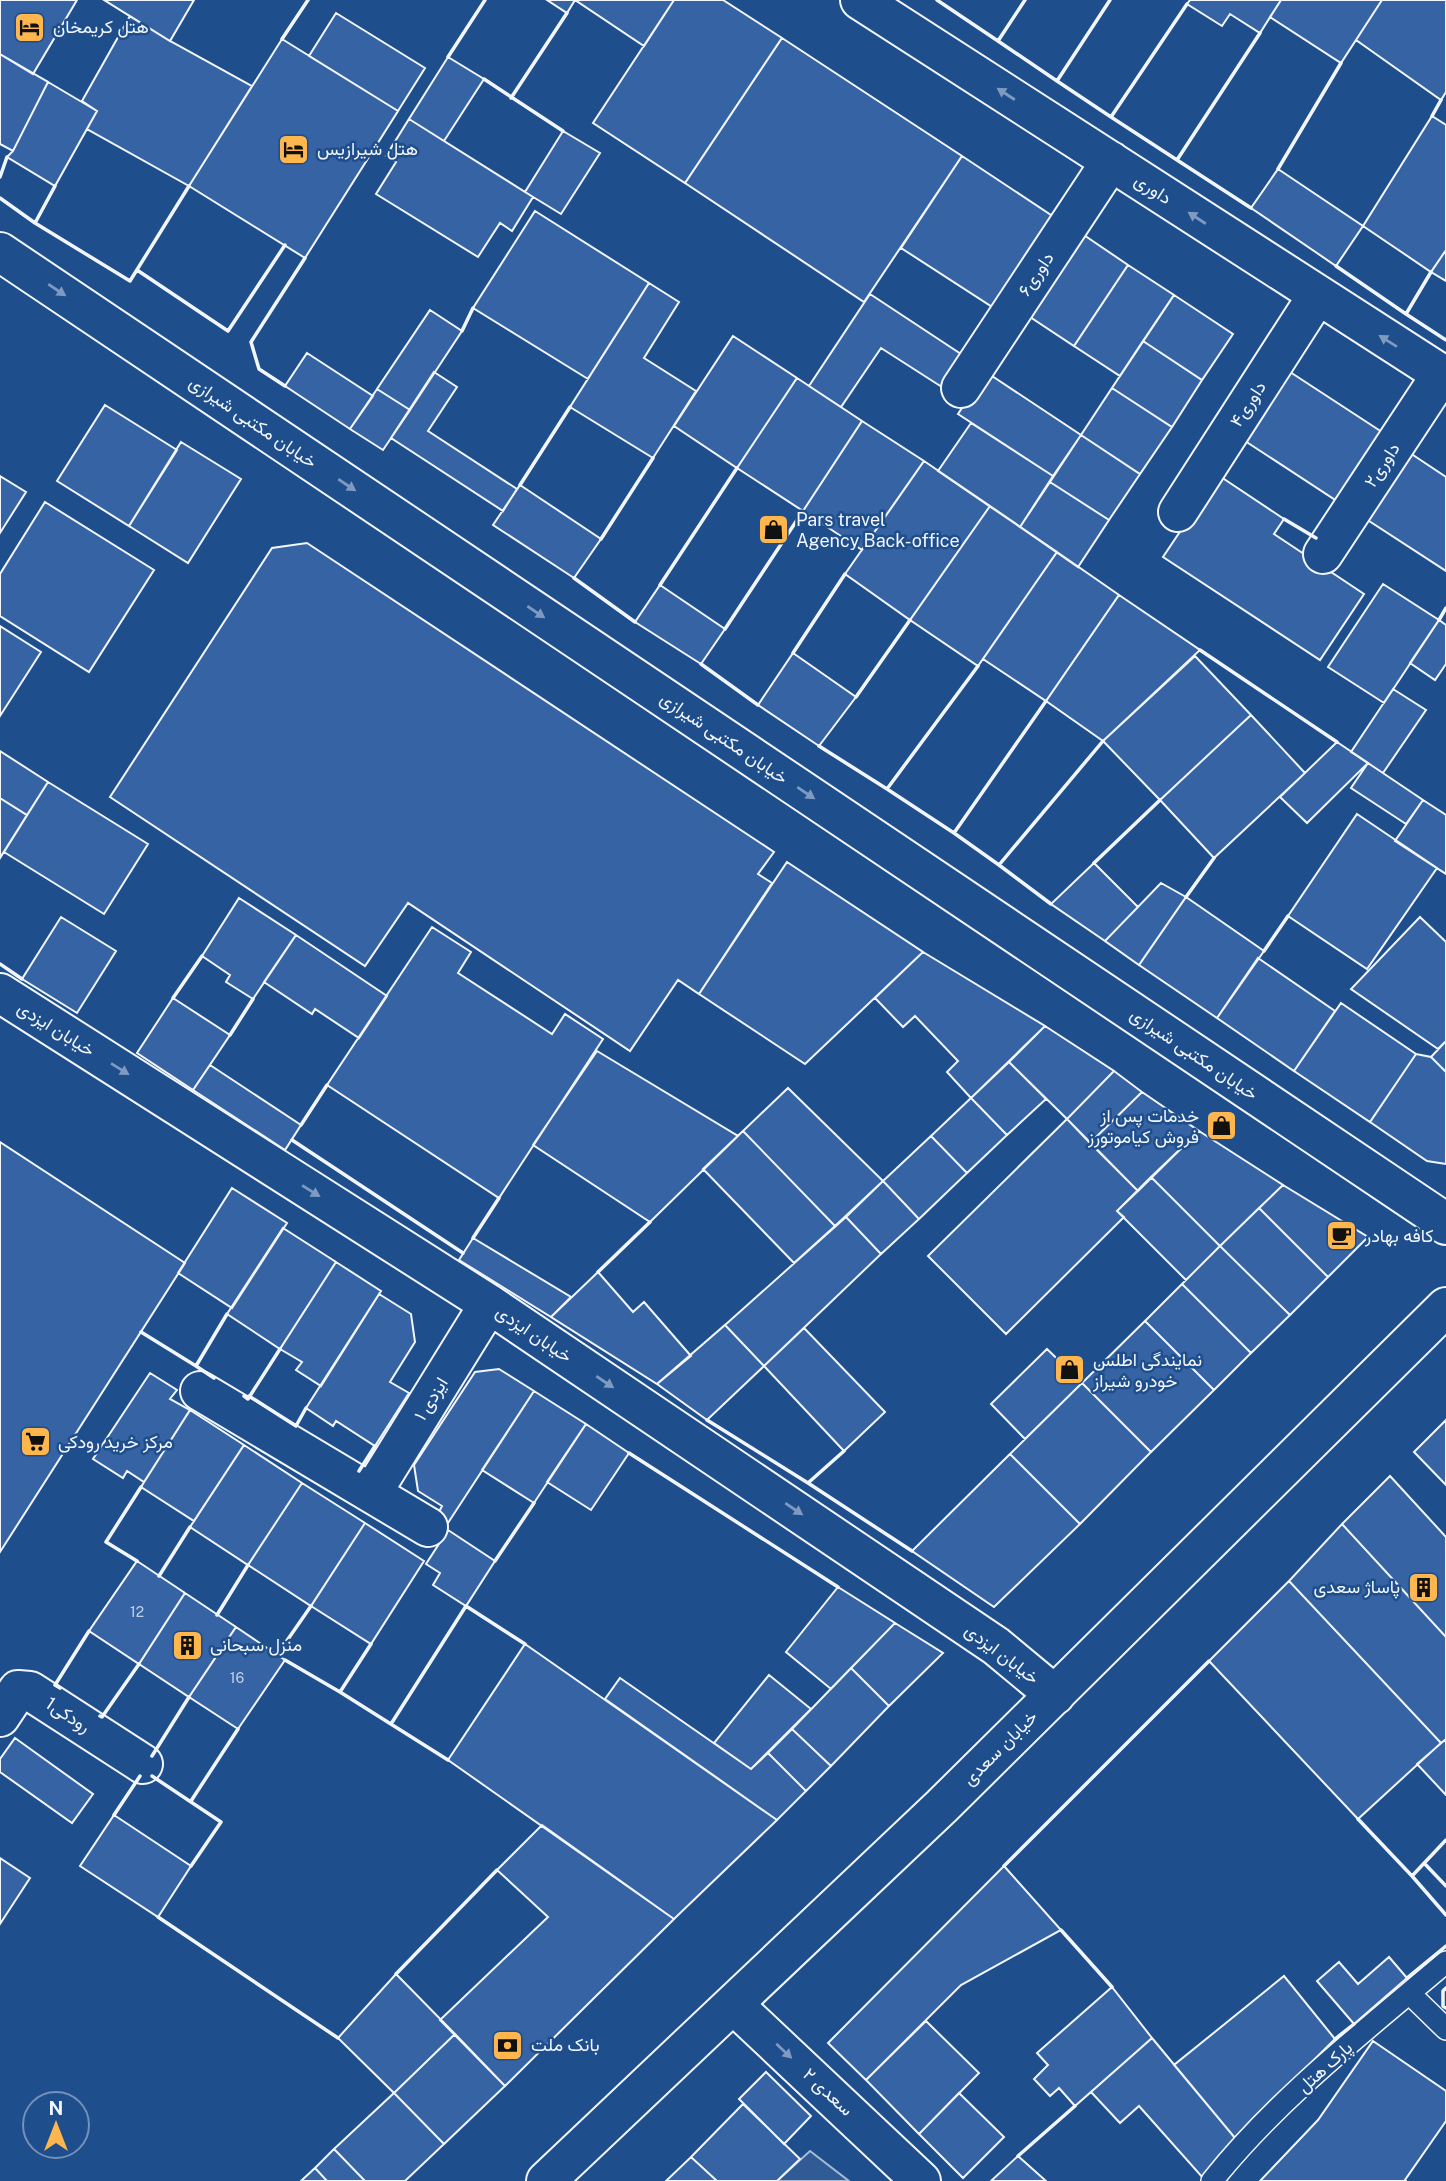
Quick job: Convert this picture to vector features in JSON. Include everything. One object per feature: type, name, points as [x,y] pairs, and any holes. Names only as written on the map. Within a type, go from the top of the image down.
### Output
[{"type":"street","name":"داوری","points":[[860,0],[1444,376]]},
{"type":"street","name":"داوری۶","points":[[961,388],[1111,161]]},
{"type":"street","name":"خیابان مکتبی شیرازی","points":[[0,252],[1416,1202],[1446,1225]]},
{"type":"street","name":"داوری۴","points":[[1178,512],[1317,296]]},
{"type":"street","name":"داوری۲","points":[[1323,554],[1444,376]]},
{"type":"street","name":"خیابان ایزدی","points":[[0,993],[489,1304],[985,1638],[1055,1695]]},
{"type":"street","name":"ایزدی ۱","points":[[372,1493],[489,1304]]},
{"type":"street","name":"خیابان سعدی","points":[[546,2181],[734,2005],[1055,1695],[1446,1307]]},
{"type":"street","points":[[200,1391],[428,1527]]},
{"type":"street","name":"1رودکی","points":[[0,1717],[18,1690],[30,1691],[143,1764]]},
{"type":"street","name":"سعدی ۲","points":[[734,2005],[921,2181]]},
{"type":"lane","name":"پارک هتل","points":[[1212,2181],[1240,2146],[1339,2053],[1446,1962]]},
{"type":"lane","points":[[1409,1993],[1446,2029]]},
{"type":"shaded area","points":[[810,2151],[849,2181],[777,2181]]},
{"type":"building","name":"هتل کریمخان","points":[[0,0],[77,0],[33,74],[0,54]]},
{"type":"building","name":"هتل کریمخان","points":[[104,0],[194,0],[170,41]]},
{"type":"building","points":[[547,0],[575,0],[567,13]]},
{"type":"building","points":[[575,0],[674,0],[644,46]]},
{"type":"building","points":[[674,0],[723,0],[782,38],[685,183],[593,123]]},
{"type":"building","points":[[1190,0],[1281,0],[1260,33],[1230,14],[1222,26],[1187,4]]},
{"type":"building","points":[[1281,0],[1382,0],[1341,63],[1270,17]]},
{"type":"building","points":[[1382,0],[1446,0],[1446,92],[1441,100],[1356,40]]},
{"type":"building","points":[[336,13],[425,68],[398,111],[309,56]]},
{"type":"building","points":[[130,16],[252,86],[189,186],[87,129],[97,111],[82,101]]},
{"type":"building","points":[[782,38],[962,156],[864,302],[685,183]]},
{"type":"building","name":"هتل شیرازیس","points":[[282,39],[398,111],[305,258],[189,186]]},
{"type":"building","points":[[0,54],[48,82],[13,151],[0,144]]},
{"type":"building","points":[[448,57],[484,79],[444,141],[409,119]]},
{"type":"building","points":[[48,82],[97,111],[55,186],[7,157],[13,151]]},
{"type":"building","points":[[1432,116],[1446,125],[1446,250],[1431,272],[1363,226]]},
{"type":"building","points":[[409,119],[533,197],[512,231],[500,223],[478,257],[376,194],[396,162],[386,156]]},
{"type":"building","points":[[563,131],[600,153],[561,214],[525,192]]},
{"type":"building","points":[[962,156],[1057,219],[997,310],[901,248]]},
{"type":"building","points":[[1278,169],[1363,226],[1336,266],[1251,208]]},
{"type":"building","points":[[535,211],[649,283],[588,379],[473,308]]},
{"type":"building","points":[[1078,231],[1128,265],[1074,346],[1024,313]]},
{"type":"building","points":[[1446,250],[1446,281],[1431,272]]},
{"type":"building","points":[[1128,265],[1174,295],[1120,376],[1074,346]]},
{"type":"building","points":[[649,283],[679,302],[644,358],[696,391],[653,458],[570,407]]},
{"type":"building","points":[[870,294],[967,358],[945,389],[881,348],[841,407],[809,386]]},
{"type":"building","points":[[1174,295],[1233,334],[1202,380],[1143,341]]},
{"type":"building","points":[[430,310],[462,331],[410,410],[377,389]]},
{"type":"building","points":[[733,336],[797,378],[737,468],[674,426]]},
{"type":"building","points":[[1143,341],[1202,380],[1172,427],[1112,388]]},
{"type":"building","points":[[307,353],[373,396],[350,429],[285,386]]},
{"type":"building","points":[[1287,370],[1385,434],[1340,503],[1242,439]]},
{"type":"building","points":[[434,372],[457,387],[428,431],[517,489],[503,511],[391,438]]},
{"type":"building","points":[[986,372],[1081,435],[1053,476],[958,414]]},
{"type":"building","points":[[797,378],[862,421],[803,511],[737,468]]},
{"type":"building","points":[[1112,388],[1172,427],[1140,474],[1081,435]]},
{"type":"building","points":[[377,389],[410,410],[383,450],[350,429]]},
{"type":"building","points":[[105,405],[177,450],[129,526],[57,481]]},
{"type":"building","points":[[862,421],[924,461],[862,550],[803,511]]},
{"type":"building","points":[[971,423],[1053,476],[1020,527],[938,471]]},
{"type":"building","points":[[1081,435],[1140,474],[1109,520],[1050,482]]},
{"type":"building","points":[[181,442],[241,479],[188,563],[129,526]]},
{"type":"building","points":[[1410,453],[1446,477],[1446,571],[1366,519]]},
{"type":"building","points":[[924,461],[990,506],[910,620],[845,574]]},
{"type":"building","points":[[1218,475],[1284,519],[1274,534],[1364,594],[1320,660],[1163,557]]},
{"type":"building","points":[[0,476],[26,492],[0,533]]},
{"type":"building","points":[[1050,482],[1109,520],[1078,567],[1020,527]]},
{"type":"building","points":[[520,485],[601,539],[574,578],[493,525]]},
{"type":"building","points":[[45,502],[154,570],[89,672],[0,616],[0,574]]},
{"type":"building","points":[[990,506],[1057,552],[978,666],[910,620]]},
{"type":"building","points":[[307,543],[774,852],[758,874],[772,883],[699,994],[678,980],[630,1051],[408,903],[365,966],[110,797],[272,548]]},
{"type":"building","points":[[1057,552],[1119,595],[1046,701],[983,659]]},
{"type":"building","points":[[1383,584],[1439,620],[1384,703],[1328,667]]},
{"type":"building","points":[[660,585],[725,629],[701,664],[635,622]]},
{"type":"building","points":[[1119,595],[1200,650],[1103,741],[1046,701]]},
{"type":"building","points":[[1439,620],[1446,625],[1446,664],[1435,680],[1410,663]]},
{"type":"building","points":[[0,626],[41,652],[0,716]]},
{"type":"building","points":[[793,653],[856,697],[819,746],[758,705]]},
{"type":"building","points":[[1195,656],[1251,715],[1160,800],[1103,741]]},
{"type":"building","points":[[1393,689],[1426,710],[1383,773],[1351,752]]},
{"type":"building","points":[[1251,715],[1305,773],[1214,858],[1160,800]]},
{"type":"building","points":[[1337,742],[1368,763],[1307,823],[1280,797]]},
{"type":"building","points":[[0,751],[48,782],[27,815],[0,798]]},
{"type":"building","points":[[1368,763],[1423,800],[1406,824],[1351,788]]},
{"type":"building","points":[[48,782],[148,844],[104,914],[4,852]]},
{"type":"building","points":[[0,798],[27,815],[0,858]]},
{"type":"building","points":[[1423,800],[1446,815],[1446,874],[1395,841]]},
{"type":"building","points":[[1357,814],[1437,868],[1367,969],[1288,916]]},
{"type":"building","points":[[787,862],[923,952],[805,1064],[699,994]]},
{"type":"building","points":[[1094,863],[1138,907],[1105,941],[1051,904]]},
{"type":"building","points":[[1161,883],[1186,897],[1139,965],[1105,941]]},
{"type":"building","points":[[1186,897],[1264,951],[1217,1018],[1139,965]]},
{"type":"building","points":[[239,898],[296,935],[253,999],[226,982],[230,975],[202,956]]},
{"type":"building","points":[[61,917],[116,951],[77,1013],[22,979]]},
{"type":"building","points":[[1420,917],[1446,942],[1446,1041],[1438,1049],[1351,989]]},
{"type":"building","points":[[432,927],[471,952],[458,973],[552,1034],[565,1014],[603,1039],[499,1198],[327,1085]]},
{"type":"building","points":[[296,935],[387,996],[359,1038],[315,1009],[312,1014],[264,982]]},
{"type":"building","points":[[923,952],[1045,1026],[971,1098],[947,1072],[958,1061],[915,1016],[903,1027],[875,998]]},
{"type":"building","points":[[1258,958],[1335,1011],[1294,1071],[1217,1018]]},
{"type":"building","points":[[173,998],[230,1035],[193,1090],[137,1053]]},
{"type":"building","points":[[1341,1003],[1416,1054],[1370,1122],[1294,1071]]},
{"type":"building","points":[[1045,1026],[1114,1071],[1067,1119],[1009,1062]]},
{"type":"building","points":[[1446,1041],[1446,1072],[1431,1057]]},
{"type":"building","points":[[597,1051],[738,1136],[650,1222],[533,1145]]},
{"type":"building","points":[[1416,1054],[1431,1057],[1446,1072],[1446,1164],[1427,1161],[1370,1122]]},
{"type":"building","points":[[1009,1062],[1046,1099],[1007,1135],[971,1098]]},
{"type":"building","points":[[210,1065],[301,1125],[285,1150],[193,1090]]},
{"type":"building","points":[[1114,1071],[1142,1092],[1090,1143],[1067,1119]]},
{"type":"building","points":[[788,1088],[883,1181],[835,1226],[743,1131]]},
{"type":"building","points":[[1142,1092],[1199,1131],[1138,1191],[1090,1143]]},
{"type":"building","points":[[971,1098],[1007,1135],[967,1173],[931,1136]]},
{"type":"building","points":[[1067,1119],[1138,1191],[1117,1211],[1124,1217],[1006,1334],[928,1256]]},
{"type":"building","points":[[743,1131],[835,1226],[794,1263],[703,1169]]},
{"type":"building","points":[[1199,1131],[1283,1185],[1220,1246],[1151,1177]]},
{"type":"building","points":[[931,1136],[967,1173],[919,1219],[883,1181]]},
{"type":"building","name":"مرکز خرید رودکی","points":[[0,1142],[185,1263],[0,1552]]},
{"type":"building","points":[[1151,1177],[1220,1246],[1186,1280],[1117,1211]]},
{"type":"building","points":[[883,1181],[919,1219],[881,1254],[846,1217]]},
{"type":"building","points":[[1283,1185],[1368,1237],[1328,1277],[1259,1208]]},
{"type":"building","points":[[232,1188],[287,1223],[232,1308],[178,1273]]},
{"type":"building","points":[[1259,1208],[1328,1277],[1290,1315],[1220,1246]]},
{"type":"building","points":[[846,1217],[881,1254],[764,1366],[725,1325]]},
{"type":"building","points":[[283,1228],[336,1262],[280,1349],[227,1314]]},
{"type":"building","points":[[473,1238],[571,1297],[551,1317],[459,1260]]},
{"type":"building","points":[[1220,1246],[1290,1315],[1251,1353],[1182,1284]]},
{"type":"building","points":[[336,1262],[381,1291],[321,1386],[296,1370],[302,1362],[280,1349]]},
{"type":"building","points":[[598,1272],[633,1312],[644,1302],[691,1356],[657,1384],[551,1317]]},
{"type":"building","points":[[1182,1284],[1251,1353],[1214,1390],[1145,1321]]},
{"type":"building","points":[[379,1294],[411,1314],[415,1342],[390,1382],[409,1393],[375,1446],[336,1421],[333,1426],[306,1408]]},
{"type":"building","points":[[1145,1321],[1214,1390],[1151,1452],[1082,1383]]},
{"type":"building","points":[[725,1325],[764,1366],[707,1420],[657,1384]]},
{"type":"building","points":[[804,1328],[885,1412],[844,1451],[764,1366]]},
{"type":"building","points":[[1047,1349],[1082,1383],[1025,1439],[991,1404]]},
{"type":"building","points":[[499,1369],[534,1391],[448,1523],[437,1516],[442,1506],[418,1491],[414,1465],[475,1372]]},
{"type":"building","points":[[150,1373],[177,1390],[170,1399],[190,1410],[144,1482],[127,1471],[123,1478],[93,1459]]},
{"type":"building","points":[[1082,1383],[1151,1452],[1080,1524],[1010,1454]]},
{"type":"building","points":[[534,1391],[586,1424],[534,1503],[482,1470]]},
{"type":"building","points":[[190,1410],[244,1445],[194,1521],[141,1487]]},
{"type":"building","points":[[1446,1420],[1446,1485],[1414,1452]]},
{"type":"building","points":[[586,1424],[629,1453],[591,1510],[547,1482]]},
{"type":"building","points":[[244,1445],[302,1483],[248,1565],[190,1527]]},
{"type":"building","points":[[1010,1454],[1080,1524],[994,1607],[912,1551]]},
{"type":"building","name":"پاساژ سعدی","points":[[1390,1476],[1446,1537],[1446,1637],[1342,1524]]},
{"type":"building","points":[[302,1483],[365,1523],[311,1606],[248,1565]]},
{"type":"building","points":[[365,1523],[424,1561],[371,1644],[311,1606]]},
{"type":"building","points":[[1342,1524],[1446,1637],[1446,1739],[1441,1743],[1289,1581]]},
{"type":"building","points":[[448,1530],[495,1561],[466,1606],[433,1585],[440,1573],[426,1564]]},
{"type":"building","points":[[137,1561],[185,1593],[139,1664],[89,1631]]},
{"type":"building","points":[[1289,1581],[1441,1743],[1358,1819],[1209,1661]]},
{"type":"building","points":[[838,1587],[895,1623],[831,1689],[786,1652]]},
{"type":"building","name":"منزل سبحانی","points":[[185,1593],[236,1627],[189,1697],[139,1664]]},
{"type":"building","points":[[895,1623],[943,1653],[889,1706],[851,1668]]},
{"type":"building","points":[[236,1627],[285,1660],[238,1729],[189,1697]]},
{"type":"building","points":[[525,1644],[777,1820],[674,1919],[448,1760]]},
{"type":"building","points":[[851,1668],[889,1706],[831,1766],[792,1729]]},
{"type":"building","points":[[769,1675],[811,1709],[751,1769],[714,1743]]},
{"type":"building","points":[[620,1678],[751,1769],[768,1753],[806,1791],[777,1820],[605,1699]]},
{"type":"building","points":[[792,1729],[831,1766],[806,1791],[768,1753]]},
{"type":"building","points":[[15,1738],[93,1794],[72,1823],[0,1772],[0,1759]]},
{"type":"building","points":[[1446,1739],[1446,1795],[1417,1764]]},
{"type":"building","points":[[114,1815],[191,1866],[158,1917],[80,1866]]},
{"type":"building","points":[[542,1825],[674,1919],[505,2086],[440,2020],[548,1917],[497,1870]]},
{"type":"building","points":[[0,1858],[30,1878],[0,1924]]},
{"type":"building","points":[[1004,1866],[1061,1930],[961,1985],[866,2080],[828,2043]]},
{"type":"building","points":[[1389,1957],[1407,1978],[1354,2024],[1317,1981],[1339,1962],[1358,1984]]},
{"type":"building","points":[[396,1974],[455,2034],[394,2093],[338,2038]]},
{"type":"building","points":[[1284,1976],[1335,2039],[1235,2138],[1174,2065]]},
{"type":"building","points":[[1112,1987],[1152,2038],[1075,2106],[1059,2088],[1050,2096],[1034,2079],[1048,2065],[1037,2053]]},
{"type":"building","points":[[926,2021],[979,2073],[919,2134],[866,2080]]},
{"type":"building","points":[[455,2034],[505,2086],[444,2144],[394,2093]]},
{"type":"building","points":[[1152,2038],[1235,2138],[1203,2178],[1139,2106],[1120,2123],[1091,2092]]},
{"type":"building","points":[[1373,2041],[1446,2091],[1446,2121],[1406,2181],[1260,2181],[1318,2120]]},
{"type":"building","points":[[766,2072],[811,2116],[784,2144],[739,2099]]},
{"type":"building","points":[[394,2093],[444,2144],[405,2181],[365,2181],[334,2149]]},
{"type":"building","points":[[959,2093],[1004,2137],[963,2178],[919,2134]]},
{"type":"building","points":[[743,2104],[800,2159],[777,2181],[717,2181],[691,2157]]},
{"type":"building","points":[[334,2149],[365,2181],[327,2181],[315,2168]]},
{"type":"building","points":[[1018,2156],[1046,2181],[991,2181]]},
{"type":"building","points":[[691,2157],[717,2181],[666,2181]]},
{"type":"building","points":[[315,2168],[327,2181],[301,2181]]},
{"type":"wall","points":[[282,39],[308,0]]},
{"type":"wall","points":[[448,57],[485,0]]},
{"type":"wall","points":[[937,0],[998,41]]},
{"type":"wall","points":[[1025,0],[998,41],[1057,81]]},
{"type":"wall","points":[[1110,0],[1057,81],[1111,117]]},
{"type":"wall","points":[[1177,160],[1111,117],[1187,4]]},
{"type":"wall","points":[[511,98],[567,13]]},
{"type":"wall","points":[[1251,208],[1177,160],[1260,33]]},
{"type":"wall","points":[[1278,169],[1341,63]]},
{"type":"wall","points":[[484,79],[563,131]]},
{"type":"wall","points":[[1432,116],[1441,100]]},
{"type":"wall","points":[[0,177],[7,157]]},
{"type":"wall","points":[[0,198],[35,223],[55,186]]},
{"type":"wall","points":[[35,223],[130,281],[189,186]]},
{"type":"wall","points":[[137,270],[228,331],[285,245]]},
{"type":"wall","points":[[285,386],[259,369],[251,342],[305,258]]},
{"type":"wall","points":[[1336,266],[1406,314]]},
{"type":"wall","points":[[1431,272],[1406,314],[1446,340]]},
{"type":"wall","points":[[462,331],[473,308]]},
{"type":"wall","points":[[520,485],[570,407]]},
{"type":"wall","points":[[601,539],[653,458]]},
{"type":"wall","points":[[660,585],[737,468]]},
{"type":"wall","points":[[725,629],[803,511]]},
{"type":"wall","points":[[1284,519],[1316,538]]},
{"type":"wall","points":[[793,653],[845,574]]},
{"type":"wall","points":[[574,578],[635,622]]},
{"type":"wall","points":[[1439,620],[1446,608]]},
{"type":"wall","points":[[856,697],[910,620]]},
{"type":"wall","points":[[1200,650],[1337,742]]},
{"type":"wall","points":[[701,664],[758,705]]},
{"type":"wall","points":[[819,746],[887,789],[978,666]]},
{"type":"wall","points":[[887,789],[954,833],[1046,701]]},
{"type":"wall","points":[[954,833],[999,865],[1103,741]]},
{"type":"wall","points":[[1094,863],[1160,800]]},
{"type":"wall","points":[[1186,897],[1214,858]]},
{"type":"wall","points":[[999,865],[1051,904]]},
{"type":"wall","points":[[1264,951],[1288,916]]},
{"type":"wall","points":[[173,998],[202,956]]},
{"type":"wall","points":[[0,964],[22,979]]},
{"type":"wall","points":[[230,1035],[253,999]]},
{"type":"wall","points":[[301,1125],[327,1085]]},
{"type":"wall","points":[[292,1140],[463,1253]]},
{"type":"wall","points":[[473,1238],[499,1198]]},
{"type":"wall","points":[[598,1272],[650,1222]]},
{"type":"wall","points":[[141,1332],[196,1366],[227,1314]]},
{"type":"wall","points":[[244,1396],[248,1399],[280,1349]]},
{"type":"wall","points":[[196,1366],[214,1378]]},
{"type":"wall","points":[[249,1396],[296,1426],[306,1408]]},
{"type":"wall","points":[[707,1420],[808,1483],[844,1451]]},
{"type":"wall","points":[[359,1471],[375,1446]]},
{"type":"wall","points":[[629,1453],[838,1587]]},
{"type":"wall","points":[[808,1483],[912,1551]]},
{"type":"wall","points":[[137,1561],[106,1542],[141,1487]]},
{"type":"wall","points":[[495,1561],[534,1503]]},
{"type":"wall","points":[[159,1576],[190,1527]]},
{"type":"wall","points":[[217,1615],[248,1565]]},
{"type":"wall","points":[[277,1655],[311,1606]]},
{"type":"wall","points":[[391,1724],[466,1606],[525,1644]]},
{"type":"wall","points":[[60,1688],[55,1685],[89,1631]]},
{"type":"wall","points":[[285,1660],[340,1692],[371,1644]]},
{"type":"wall","points":[[1004,1866],[1209,1661]]},
{"type":"wall","points":[[100,1716],[102,1717],[139,1664]]},
{"type":"wall","points":[[340,1692],[448,1760]]},
{"type":"wall","points":[[152,1756],[189,1697]]},
{"type":"wall","points":[[191,1801],[238,1729]]},
{"type":"wall","points":[[114,1815],[140,1776]]},
{"type":"wall","points":[[152,1776],[221,1822],[191,1866]]},
{"type":"wall","points":[[1358,1819],[1412,1876],[1446,1840]]},
{"type":"wall","points":[[1424,1863],[1446,1886]]},
{"type":"wall","points":[[396,1974],[497,1870]]},
{"type":"wall","points":[[1412,1876],[1446,1915]]},
{"type":"wall","points":[[158,1917],[338,2038]]},
{"type":"wall","points":[[1061,1930],[1112,1987]]},
{"type":"wall","points":[[1407,1978],[1446,1946]]},
{"type":"wall","points":[[1446,1988],[1443,1991],[1443,2006],[1446,2008]]},
{"type":"wall","points":[[1335,2039],[1354,2024]]},
{"type":"wall","points":[[1018,2156],[1075,2106]]},
{"type":"place","name":"هتل کریمخان","points":[[30,27]]},
{"type":"place","name":"هتل شیرازیس","points":[[294,149]]},
{"type":"place","name":"Pars travel Agency Back-office","points":[[773,530]]},
{"type":"place","name":"خدمات پس از فروش کیاموتورز","points":[[1222,1126]]},
{"type":"place","name":"کافه بهادر","points":[[1342,1236]]},
{"type":"place","name":"نمایندگی اطلس خودرو شیراز","points":[[1070,1370]]},
{"type":"place","name":"مرکز خرید رودکی","points":[[35,1442]]},
{"type":"place","name":"پاساژ سعدی","points":[[1423,1587]]},
{"type":"place","name":"منزل سبحانی","points":[[187,1645]]},
{"type":"place","name":"بانک ملت","points":[[508,2045]]}]
